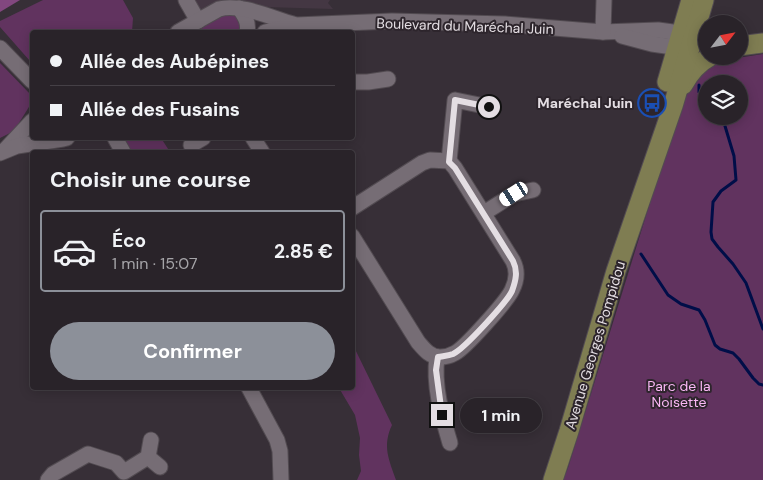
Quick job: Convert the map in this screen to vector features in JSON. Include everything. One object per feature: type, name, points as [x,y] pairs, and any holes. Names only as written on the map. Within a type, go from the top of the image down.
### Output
[{"type":"main road","name":"Avenue Georges Pompidou","points":[[637,210],[692,42],[691,0]]},
{"type":"main road","name":"Avenue Georges Pompidou","points":[[553,480],[616,271],[673,106],[704,0]]},
{"type":"main road","points":[[708,15],[709,0]]},
{"type":"main road","points":[[673,106],[688,76],[699,65]]},
{"type":"street","points":[[186,0],[198,21]]},
{"type":"street","points":[[603,32],[604,0]]},
{"type":"street","points":[[182,30],[219,9],[225,8],[239,8],[245,15],[247,30]]},
{"type":"street","name":"Boulevard du Maréchal Juin","points":[[239,8],[296,25]]},
{"type":"street","name":"Boulevard du Maréchal Juin","points":[[273,30],[296,25],[392,21],[505,24],[603,32],[652,44],[692,42]]},
{"type":"street","points":[[0,48],[30,79]]},
{"type":"street","points":[[355,82],[368,82],[388,78]]},
{"type":"street","points":[[449,162],[455,100],[489,107]]},
{"type":"street","points":[[3,151],[30,122]]},
{"type":"street","points":[[3,151],[52,140]]},
{"type":"street","points":[[355,206],[422,163],[430,160],[449,162],[455,168],[513,261],[517,272],[516,280],[509,296],[460,350],[448,356],[438,357],[430,354],[418,342],[355,241]]},
{"type":"street","points":[[484,213],[514,194],[533,190]]},
{"type":"street","points":[[438,357],[436,370],[442,415],[450,443]]},
{"type":"street","points":[[250,390],[277,440],[280,451],[281,480]]},
{"type":"street","points":[[48,480],[53,474],[88,454],[116,462],[124,472],[148,457],[151,440]]},
{"type":"street","points":[[148,457],[160,467]]},
{"type":"shaded area","points":[[0,0],[20,0],[0,12]]},
{"type":"shaded area","points":[[193,0],[330,0],[328,3],[333,9],[265,7],[237,3],[201,13]]},
{"type":"green space","points":[[43,0],[123,0],[133,18],[132,30],[30,30],[30,61],[0,27],[0,21]]},
{"type":"green space","points":[[226,12],[235,15],[242,25],[241,30],[190,30]]},
{"type":"green space","name":"Parc de la Noisette","points":[[763,54],[763,480],[563,480],[568,468],[688,80],[707,65],[748,65],[748,56]]},
{"type":"green space","points":[[0,63],[30,94],[30,105],[14,131],[0,138]]},
{"type":"green space","points":[[125,140],[162,140],[169,150],[131,150]]},
{"type":"green space","points":[[355,349],[392,425],[387,446],[396,480],[357,480],[361,471],[359,455],[360,438],[355,415],[340,390],[355,390]]},
{"type":"waterway","points":[[725,125],[734,156],[736,180],[721,191],[713,202],[712,239],[746,283],[763,329]]},
{"type":"waterway","points":[[641,254],[668,295],[681,304],[699,310],[715,345],[720,349],[733,353],[753,378],[763,385]]},
{"type":"place","name":"Maréchal Juin","points":[[652,103]]},
{"type":"route","points":[[442,415],[436,370],[438,357],[448,356],[460,350],[509,296],[516,280],[516,266],[455,168],[449,162],[455,100],[489,107]]}]
